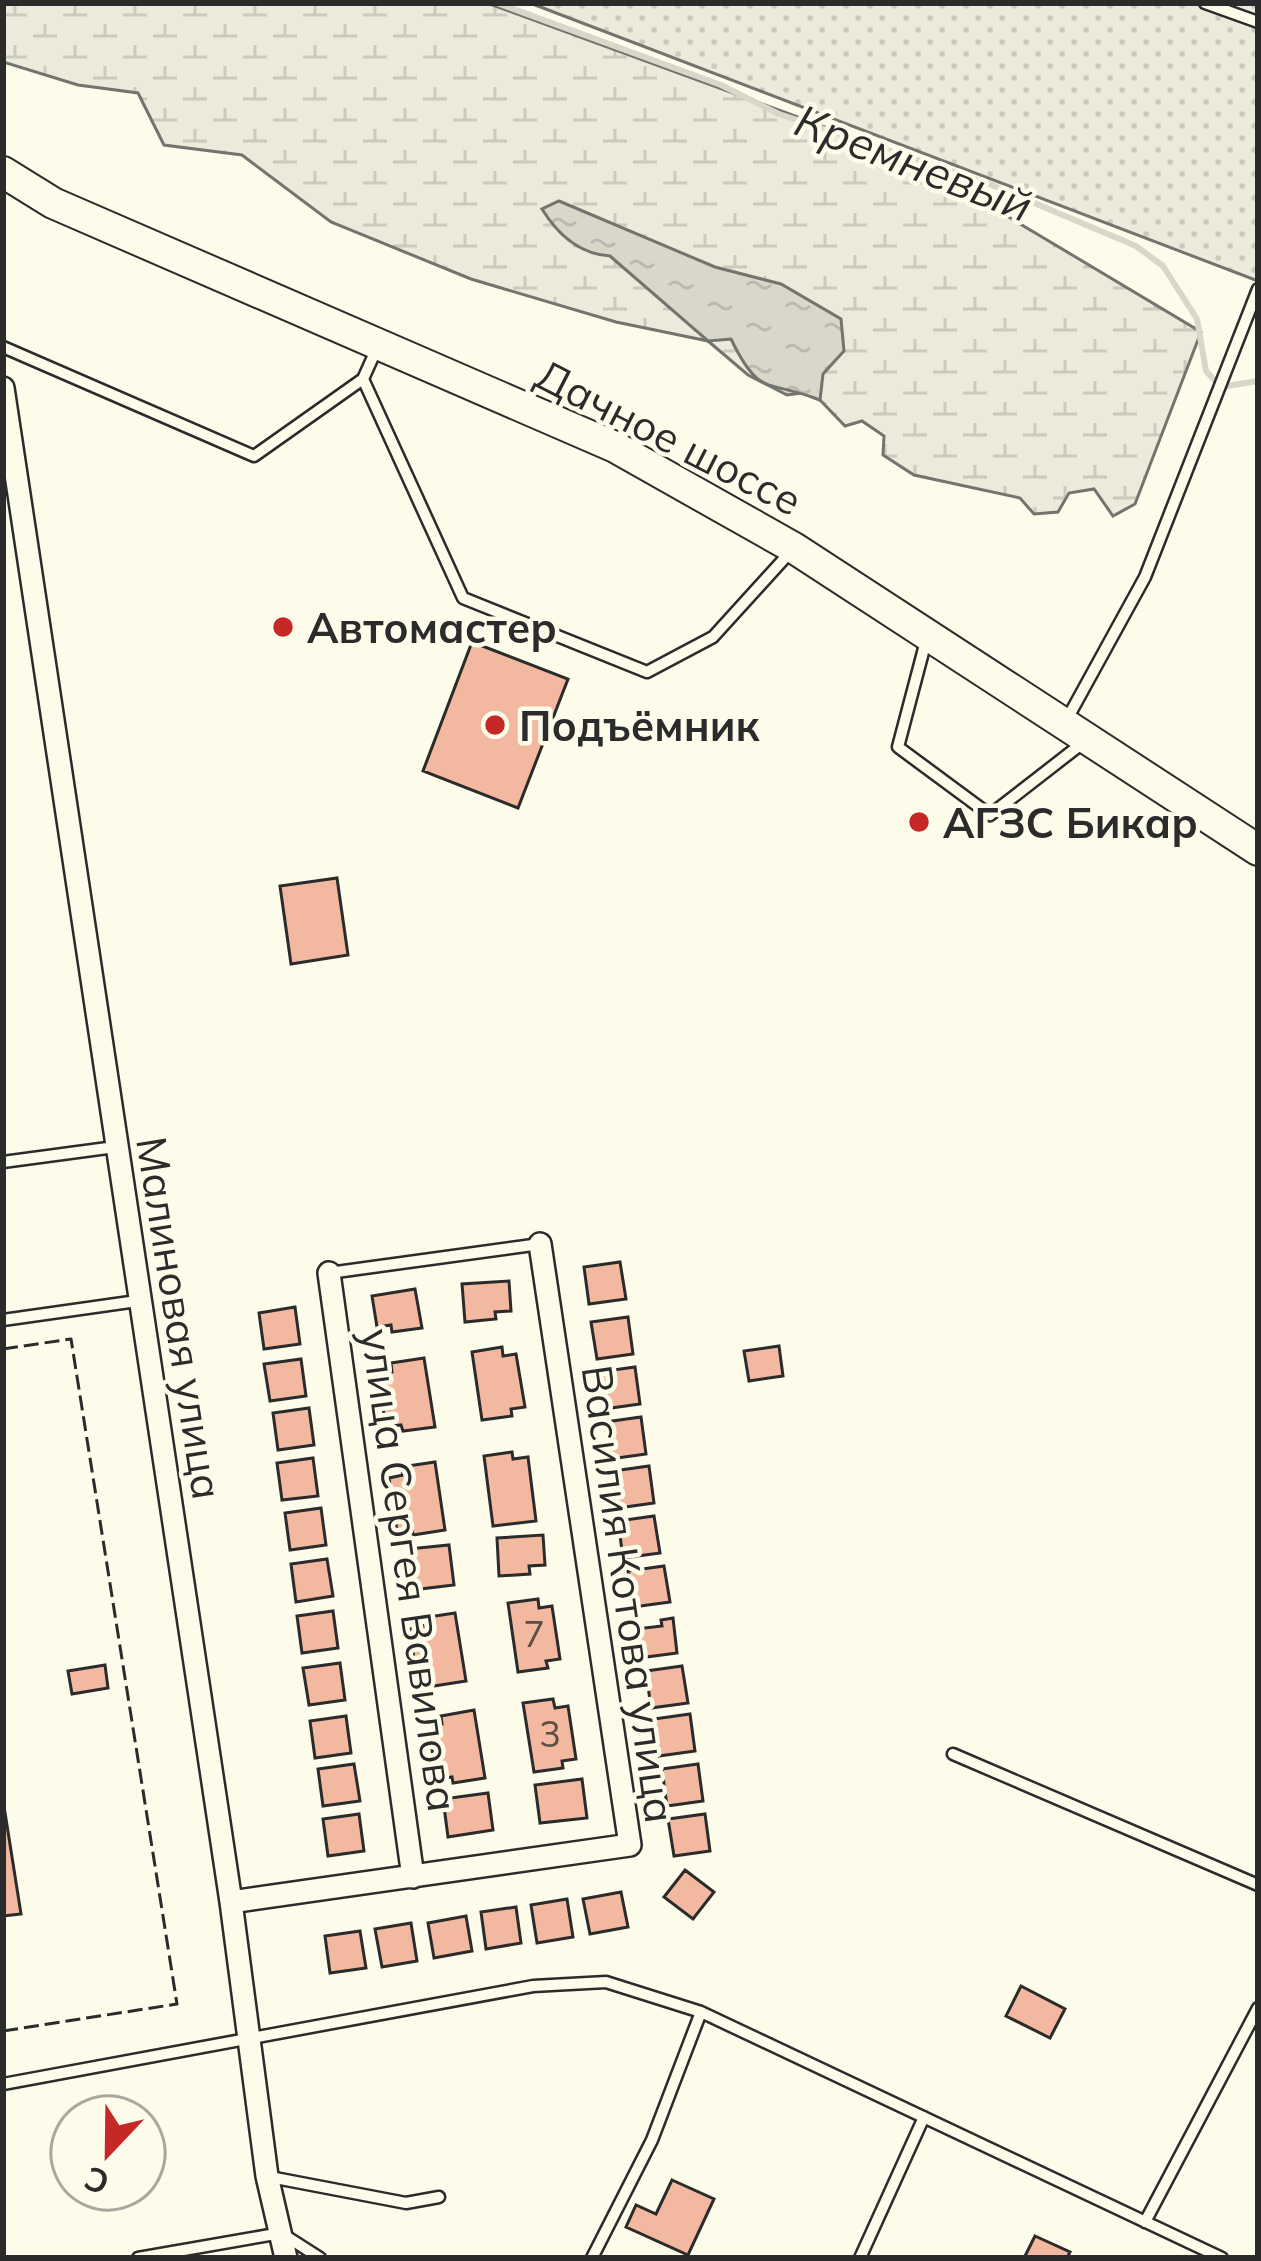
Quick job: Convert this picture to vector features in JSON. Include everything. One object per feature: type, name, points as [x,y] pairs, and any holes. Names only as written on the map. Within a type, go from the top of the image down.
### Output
[{"type":"main road","name":"Дачное шоссе","points":[[3,172],[53,203],[615,447],[794,548],[1258,850]]},
{"type":"street","name":"Малиновая улица","points":[[3,388],[231,1902],[267,2176],[286,2258]]},
{"type":"street","name":"Василия Котова улица","points":[[231,1902],[630,1845],[540,1244]]},
{"type":"street","name":"улица Сергея Вавилова","points":[[328,1273],[413,1877]]},
{"type":"lane","points":[[1205,3],[1258,22]]},
{"type":"lane","points":[[928,634],[898,747],[990,815],[1076,731],[1145,577],[1258,290]]},
{"type":"lane","points":[[3,347],[254,456],[363,379],[378,345]]},
{"type":"lane","points":[[363,379],[463,598],[647,672],[712,637],[794,548]]},
{"type":"lane","points":[[3,1162],[115,1147]]},
{"type":"lane","points":[[328,1273],[540,1244]]},
{"type":"lane","points":[[3,1320],[137,1301]]},
{"type":"lane","points":[[953,1754],[1258,1885]]},
{"type":"lane","points":[[3,2084],[533,1986],[606,1982],[701,2012],[1222,2258]]},
{"type":"lane","points":[[1145,2222],[1258,2008]]},
{"type":"lane","points":[[592,2258],[652,2140],[701,2012]]},
{"type":"lane","points":[[860,2258],[924,2117]]},
{"type":"lane","points":[[267,2176],[406,2203],[439,2197]]},
{"type":"lane","points":[[138,2258],[281,2233],[320,2258]]},
{"type":"green space","points":[[3,3],[487,3],[910,158],[1201,332],[1135,504],[1113,516],[1094,489],[1069,493],[1058,512],[1034,514],[1020,498],[914,475],[883,455],[884,436],[862,421],[845,426],[820,400],[802,393],[787,395],[748,375],[708,341],[616,322],[471,279],[331,222],[242,155],[164,145],[138,93],[78,85],[3,62]]},
{"type":"green space","points":[[530,3],[1258,3],[1258,281]]},
{"type":"water","points":[[559,201],[715,267],[781,284],[841,319],[844,351],[823,374],[820,400],[758,379],[731,339],[708,341],[610,256],[570,241],[542,209]]},
{"type":"building","name":"Подъёмник","points":[[472,642],[568,679],[518,808],[423,771]]},
{"type":"building","points":[[337,878],[348,955],[291,964],[280,886]]},
{"type":"building","points":[[620,1262],[626,1299],[589,1304],[584,1267]]},
{"type":"building","points":[[509,1281],[511,1311],[495,1312],[496,1319],[465,1322],[462,1284]]},
{"type":"building","points":[[415,1289],[422,1328],[392,1332],[391,1325],[377,1327],[372,1296]]},
{"type":"building","points":[[295,1307],[300,1344],[264,1349],[259,1313]]},
{"type":"building","points":[[628,1317],[633,1354],[597,1359],[591,1322]]},
{"type":"building","points":[[779,1346],[783,1376],[749,1381],[744,1351]]},
{"type":"building","points":[[502,1347],[503,1356],[516,1354],[525,1407],[511,1409],[512,1416],[482,1420],[472,1352]]},
{"type":"building","points":[[424,1358],[435,1427],[403,1431],[401,1425],[386,1427],[378,1374],[392,1372],[391,1363]]},
{"type":"building","points":[[301,1359],[306,1396],[270,1401],[264,1364]]},
{"type":"building","points":[[635,1367],[640,1404],[604,1409],[599,1372]]},
{"type":"building","points":[[309,1408],[314,1445],[278,1450],[273,1413]]},
{"type":"building","points":[[641,1417],[646,1454],[610,1459],[605,1422]]},
{"type":"building","points":[[512,1452],[513,1459],[528,1457],[536,1521],[493,1526],[484,1456]]},
{"type":"building","points":[[313,1458],[318,1496],[282,1500],[277,1463]]},
{"type":"building","points":[[435,1462],[445,1530],[413,1535],[412,1528],[397,1531],[389,1478],[403,1475],[401,1467]]},
{"type":"building","points":[[649,1466],[654,1503],[618,1508],[613,1471]]},
{"type":"building","points":[[321,1508],[326,1545],[290,1550],[285,1513]]},
{"type":"building","points":[[654,1516],[660,1553],[623,1558],[618,1521]]},
{"type":"building","points":[[543,1535],[545,1565],[529,1566],[530,1574],[499,1576],[497,1538]]},
{"type":"building","points":[[449,1545],[454,1585],[412,1590],[408,1549]]},
{"type":"building","points":[[327,1559],[333,1596],[296,1602],[291,1564]]},
{"type":"building","points":[[664,1566],[670,1602],[633,1607],[628,1571]]},
{"type":"building","points":[[538,1599],[539,1608],[552,1606],[560,1659],[546,1661],[548,1668],[518,1672],[508,1603]]},
{"type":"building","points":[[333,1611],[338,1648],[302,1653],[297,1616]]},
{"type":"building","points":[[455,1613],[466,1681],[434,1686],[433,1679],[418,1682],[409,1629],[423,1627],[422,1618]]},
{"type":"building","points":[[673,1618],[677,1653],[639,1658],[636,1629],[662,1626],[661,1620]]},
{"type":"building","points":[[340,1663],[345,1700],[309,1705],[303,1668]]},
{"type":"building","points":[[105,1665],[108,1688],[72,1694],[68,1671]]},
{"type":"building","points":[[682,1666],[688,1703],[651,1708],[646,1671]]},
{"type":"building","points":[[553,1699],[555,1708],[568,1706],[576,1759],[562,1761],[563,1768],[534,1772],[523,1703]]},
{"type":"building","points":[[474,1710],[485,1778],[453,1783],[452,1777],[437,1779],[428,1726],[442,1724],[441,1716]]},
{"type":"building","points":[[690,1714],[695,1751],[659,1756],[654,1719]]},
{"type":"building","points":[[346,1716],[351,1753],[315,1758],[310,1721]]},
{"type":"building","points":[[354,1764],[360,1801],[323,1806],[318,1769]]},
{"type":"building","points":[[698,1764],[703,1801],[667,1806],[662,1769]]},
{"type":"building","points":[[582,1779],[587,1818],[540,1823],[535,1785]]},
{"type":"building","points":[[488,1793],[493,1830],[448,1837],[443,1799]]},
{"type":"building","points":[[3,1800],[21,1914],[3,1916]]},
{"type":"building","points":[[359,1814],[364,1851],[328,1856],[323,1819]]},
{"type":"building","points":[[705,1814],[710,1851],[674,1856],[668,1819]]},
{"type":"building","points":[[685,1870],[714,1892],[693,1919],[664,1897]]},
{"type":"building","points":[[621,1892],[628,1927],[590,1934],[583,1899]]},
{"type":"building","points":[[567,1899],[573,1937],[537,1943],[531,1905]]},
{"type":"building","points":[[516,1907],[521,1943],[486,1949],[481,1912]]},
{"type":"building","points":[[466,1916],[472,1951],[434,1958],[428,1923]]},
{"type":"building","points":[[411,1923],[417,1961],[382,1967],[375,1929]]},
{"type":"building","points":[[360,1931],[366,1968],[330,1973],[325,1936]]},
{"type":"building","points":[[1021,1986],[1065,2009],[1050,2038],[1006,2016]]},
{"type":"building","points":[[672,2180],[714,2199],[688,2255],[626,2227],[636,2205],[656,2214]]},
{"type":"building","points":[[1035,2236],[1070,2252],[1067,2258],[1024,2258]]},
{"type":"waterway","name":"Кремневый","points":[[497,3],[721,85],[779,114],[987,183],[1136,246],[1163,266],[1197,319],[1206,371],[1221,387],[1258,381]]},
{"type":"fence","points":[[3,1349],[71,1339],[177,2004],[3,2031]]},
{"type":"place","name":"Автомастер","points":[[283,627]]},
{"type":"place","name":"Подъёмник","points":[[495,725]]},
{"type":"place","name":"АГЗС Бикар","points":[[919,822]]}]
